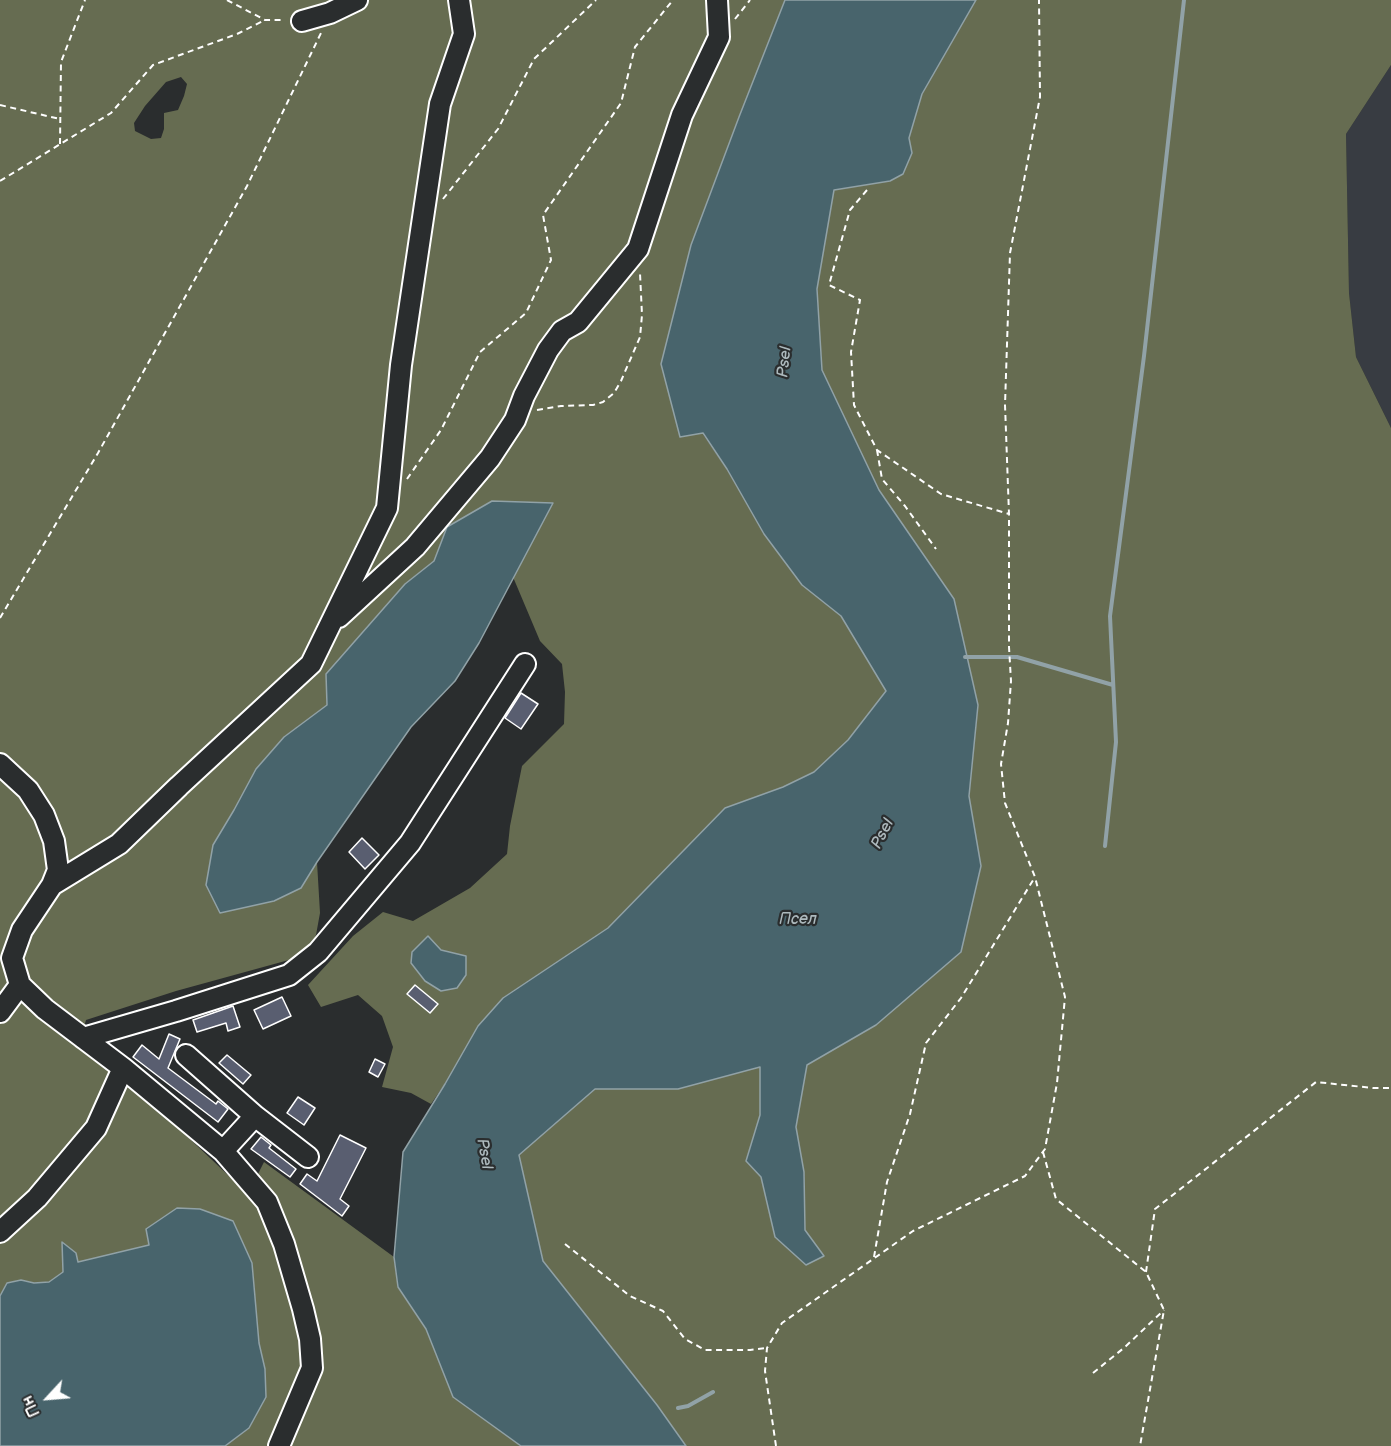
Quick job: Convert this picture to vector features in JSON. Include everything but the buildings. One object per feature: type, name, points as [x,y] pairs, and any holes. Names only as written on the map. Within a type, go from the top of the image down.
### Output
[{"type":"street","points":[[302,21],[330,13],[357,0]]},
{"type":"street","points":[[52,885],[119,844],[311,664],[387,508],[401,365],[440,104],[464,34],[459,0]]},
{"type":"street","points":[[330,625],[415,547],[490,458],[515,420],[524,396],[548,350],[562,331],[578,322],[638,249],[682,115],[719,37],[717,0]]},
{"type":"street","points":[[84,1038],[289,975],[318,952],[410,843],[525,664]]},
{"type":"street","points":[[0,764],[28,790],[44,815],[54,841],[58,870],[52,885],[22,930],[12,958],[20,985],[45,1010],[123,1068],[223,1151],[267,1202],[284,1244],[303,1309],[310,1339],[312,1368],[279,1446]]},
{"type":"street","points":[[0,1012],[20,985]]},
{"type":"street","points":[[186,1055],[255,1116],[308,1157]]},
{"type":"street","points":[[0,1232],[37,1198],[96,1128],[123,1068]]},
{"type":"street","points":[[223,1151],[255,1116]]},
{"type":"path","points":[[60,144],[61,62],[85,0]]},
{"type":"path","points":[[227,0],[265,20],[302,21]]},
{"type":"path","points":[[443,199],[498,129],[534,60],[596,0]]},
{"type":"path","points":[[407,479],[441,430],[480,352],[526,313],[551,260],[543,215],[621,103],[635,46],[673,0]]},
{"type":"path","points":[[1039,0],[1040,97],[1010,253],[1005,405],[1011,681],[1008,723],[1001,764],[1005,803],[1035,877],[1065,998],[1057,1083],[1044,1152],[1056,1198],[1146,1272],[1164,1310],[1140,1446]]},
{"type":"path","points":[[0,618],[98,453],[247,186],[330,13]]},
{"type":"path","points":[[0,181],[111,113],[153,65],[237,34],[265,20]]},
{"type":"path","points":[[0,105],[60,119]]},
{"type":"path","points":[[867,190],[850,210],[829,285],[860,300],[851,352],[854,405],[878,450],[882,478],[936,549]]},
{"type":"path","points":[[515,420],[535,411],[561,406],[593,405],[603,402],[614,393],[640,337],[642,315],[638,249]]},
{"type":"path","points":[[878,450],[940,494],[1009,514]]},
{"type":"path","points":[[874,1259],[887,1182],[910,1114],[926,1043],[961,998],[1035,877]]},
{"type":"path","points":[[1146,1272],[1155,1209],[1316,1082],[1391,1088]]},
{"type":"path","points":[[776,1446],[765,1371],[767,1348],[782,1323],[913,1231],[1024,1176],[1044,1152]]},
{"type":"path","points":[[565,1244],[630,1296],[663,1311],[685,1339],[705,1350],[767,1348]]},
{"type":"path","points":[[1093,1373],[1164,1310]]},
{"type":"shaded area","points":[[1391,65],[1391,428],[1356,357],[1349,293],[1346,134]]},
{"type":"green space","points":[[0,0],[785,0],[691,245],[661,364],[702,433],[727,469],[764,534],[802,585],[841,616],[886,691],[848,740],[814,772],[783,787],[725,808],[608,928],[503,998],[431,1104],[411,1093],[382,1087],[393,1047],[382,1016],[358,995],[321,1007],[308,985],[353,936],[383,912],[413,921],[470,888],[507,854],[522,766],[564,724],[565,692],[562,664],[540,641],[513,577],[553,503],[447,527],[434,561],[405,584],[326,674],[327,705],[284,737],[256,769],[213,845],[300,888],[317,862],[320,913],[316,935],[307,955],[176,991],[86,1020],[79,1045],[155,1106],[248,1194],[264,1162],[394,1257],[398,1287],[426,1329],[453,1397],[521,1446],[225,1446],[249,1428],[266,1397],[265,1369],[259,1343],[252,1263],[243,1244],[150,1245],[78,1263],[76,1253],[63,1272],[49,1282],[34,1283],[21,1280],[7,1283],[0,1296]],"holes":[[[181,77],[187,84],[184,96],[178,110],[164,113],[164,129],[161,138],[151,139],[135,131],[134,123],[145,106],[166,82]],[[429,937],[440,950],[466,956],[411,963]]]},
{"type":"green space","points":[[976,0],[1391,0],[1391,65],[1346,134],[1349,293],[1356,357],[1391,428],[1391,1446],[686,1446],[657,1405],[543,1261],[519,1155],[595,1089],[678,1089],[760,1067],[760,1115],[746,1161],[761,1177],[775,1237],[806,1265],[823,1256],[805,1230],[804,1172],[796,1127],[807,1065],[876,1025],[981,866],[969,796],[978,705],[954,599],[879,490],[822,370],[817,289],[834,190],[890,181],[912,153],[909,138],[922,94]]},
{"type":"water","name":"Псел","points":[[785,0],[976,0],[922,94],[909,138],[912,153],[903,174],[890,181],[834,190],[817,289],[822,370],[879,490],[954,599],[978,705],[969,796],[981,866],[961,952],[876,1025],[807,1065],[796,1127],[804,1172],[805,1230],[824,1256],[806,1265],[775,1237],[761,1177],[746,1161],[760,1115],[760,1067],[678,1089],[595,1089],[519,1155],[543,1261],[657,1405],[686,1446],[521,1446],[453,1397],[426,1329],[398,1287],[394,1257],[403,1152],[478,1026],[503,998],[608,928],[725,808],[783,787],[814,772],[848,740],[886,691],[841,616],[802,585],[764,534],[727,469],[703,433],[680,437],[661,364],[691,245]]},
{"type":"water","points":[[492,501],[553,503],[479,643],[455,681],[411,727],[301,888],[274,901],[220,913],[206,885],[213,845],[256,769],[284,737],[327,705],[326,674],[405,584],[434,561],[447,527]]},
{"type":"water","points":[[428,936],[441,950],[466,956],[466,975],[457,988],[441,991],[425,981],[411,963],[412,952]]},
{"type":"water","points":[[177,1208],[200,1209],[233,1221],[252,1263],[259,1343],[265,1369],[266,1397],[249,1428],[225,1446],[0,1446],[0,1296],[7,1283],[21,1280],[34,1283],[49,1282],[63,1272],[62,1242],[76,1253],[78,1262],[149,1245],[146,1229]]},
{"type":"waterway","points":[[1105,846],[1116,742],[1110,616],[1144,356],[1184,0]]},
{"type":"waterway","points":[[965,657],[1017,657],[1113,685]]},
{"type":"waterway","points":[[678,1408],[688,1406],[713,1392]]},
{"type":"water label","name":"Psel","points":[[785,362]]},
{"type":"water label","name":"Psel","points":[[883,834]]},
{"type":"water label","name":"Psel","points":[[484,1154]]}]
